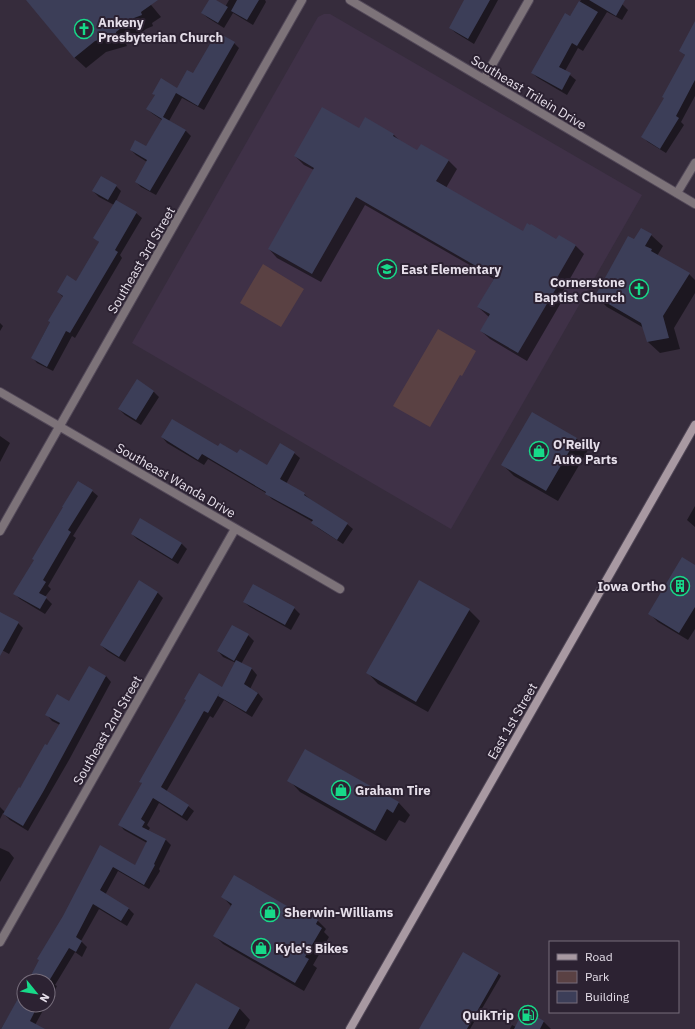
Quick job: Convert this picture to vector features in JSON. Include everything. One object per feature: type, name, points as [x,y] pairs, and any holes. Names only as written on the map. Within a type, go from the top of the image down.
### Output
[{"type":"main road","name":"East 1st Street","points":[[350,1029],[695,425]]},
{"type":"street","name":"Southeast 3rd Street","points":[[0,531],[302,0]]},
{"type":"street","name":"Southeast Trilein Drive","points":[[350,0],[695,204]]},
{"type":"street","points":[[484,79],[529,0]]},
{"type":"street","points":[[677,193],[695,163]]},
{"type":"street","name":"Southeast Wanda Drive","points":[[0,392],[340,589]]},
{"type":"street","name":"Southeast 2nd Street","points":[[0,942],[235,529]]},
{"type":"shaded area","name":"East Elementary","points":[[324,14],[330,14],[642,195],[451,529],[132,343],[318,17]]},
{"type":"green space","points":[[263,264],[304,289],[281,327],[240,303]]},
{"type":"green space","points":[[438,329],[476,351],[462,376],[460,375],[430,427],[393,406]]},
{"type":"building","name":"Ankeny Presbyterian Church","points":[[26,0],[158,0],[141,12],[142,15],[134,18],[116,32],[116,34],[95,41],[74,58]]},
{"type":"building","points":[[209,0],[216,0],[228,7],[218,23],[201,13]]},
{"type":"building","points":[[237,0],[259,0],[247,20],[231,11]]},
{"type":"building","points":[[464,0],[490,0],[468,39],[449,28]]},
{"type":"building","points":[[589,0],[625,0],[616,16]]},
{"type":"building","points":[[579,1],[598,12],[577,46],[572,43],[559,67],[571,73],[562,90],[531,73],[565,13],[570,16]]},
{"type":"building","points":[[695,21],[695,80],[676,116],[679,118],[660,149],[641,137],[664,98],[662,97],[685,55],[679,51]]},
{"type":"building","points":[[217,32],[235,42],[198,106],[176,93],[163,117],[186,130],[150,191],[135,182],[147,160],[130,150],[135,140],[146,146],[162,119],[146,109],[155,95],[152,94],[161,78],[177,88],[187,70],[193,73]]},
{"type":"building","name":"East Elementary","points":[[322,107],[359,128],[365,117],[417,150],[421,144],[449,160],[436,181],[523,231],[527,223],[530,225],[531,224],[556,239],[559,235],[576,245],[554,283],[558,285],[518,353],[480,331],[490,314],[477,307],[495,277],[356,197],[312,274],[268,249],[314,168],[294,156]]},
{"type":"building","points":[[101,176],[117,185],[108,200],[92,191]]},
{"type":"building","points":[[116,200],[137,212],[115,250],[118,252],[70,333],[66,331],[47,367],[31,358],[50,322],[48,321],[63,296],[57,292],[67,275],[76,281],[99,242],[93,238]]},
{"type":"building","name":"Cornerstone Baptist Church","points":[[641,228],[652,234],[645,246],[652,249],[651,251],[690,273],[663,316],[669,338],[647,342],[641,323],[595,296],[628,236],[634,239]]},
{"type":"building","points":[[137,379],[154,391],[136,420],[118,409]]},
{"type":"building","name":"O'Reilly Auto Parts","points":[[532,412],[577,438],[546,491],[501,465]]},
{"type":"building","points":[[172,419],[218,446],[220,443],[237,453],[240,449],[267,465],[280,443],[295,452],[280,479],[305,493],[304,495],[348,523],[337,540],[311,523],[313,520],[265,494],[266,492],[202,454],[198,460],[161,437]]},
{"type":"building","points":[[78,481],[93,490],[68,530],[71,532],[43,580],[46,582],[39,593],[47,597],[40,609],[13,594],[34,560],[32,559]]},
{"type":"building","points":[[140,518],[182,543],[172,559],[131,534]]},
{"type":"building","name":"Iowa Ortho","points":[[682,557],[695,565],[695,607],[679,633],[648,614]]},
{"type":"building","points":[[139,580],[158,592],[119,657],[100,645]]},
{"type":"building","points":[[419,580],[470,609],[416,702],[366,673]]},
{"type":"building","points":[[253,584],[295,607],[285,625],[243,602]]},
{"type":"building","points":[[0,612],[19,622],[0,656]]},
{"type":"building","points":[[232,625],[249,634],[234,661],[217,651]]},
{"type":"building","points":[[236,660],[252,668],[244,684],[258,693],[246,712],[218,696],[220,692],[208,713],[204,711],[161,787],[189,805],[182,816],[153,798],[141,819],[145,822],[142,827],[166,839],[154,864],[155,865],[144,885],[113,867],[100,890],[129,908],[121,921],[93,904],[76,937],[82,941],[76,952],[69,948],[54,973],[32,973],[39,960],[37,959],[63,916],[100,845],[135,865],[147,841],[118,825],[142,783],[139,782],[186,700],[184,699],[199,673],[222,687]]},
{"type":"building","points":[[89,666],[106,676],[23,826],[3,814],[19,787],[20,788],[45,744],[47,745],[60,723],[45,715],[57,694],[69,701]]},
{"type":"building","name":"Graham Tire","points":[[305,749],[399,802],[393,813],[387,809],[375,831],[287,781]]},
{"type":"building","points":[[234,875],[299,913],[301,910],[318,920],[316,924],[322,928],[305,957],[309,959],[295,983],[213,936],[232,904],[221,897]]},
{"type":"building","points":[[463,952],[499,973],[467,1029],[419,1029]]},
{"type":"building","points":[[196,983],[240,1008],[228,1029],[169,1029]]},
{"type":"building","points":[[16,1002],[16,1013],[34,1013],[30,1021],[45,1029],[1,1029]]},
{"type":"building","name":"QuikTrip","points":[[524,1009],[544,1021],[540,1029],[514,1029]]},
{"type":"place","name":"Ankeny Presbyterian Church","points":[[84,29]]},
{"type":"place","name":"East Elementary","points":[[387,269]]},
{"type":"place","name":"Cornerstone Baptist Church","points":[[639,289]]},
{"type":"place","name":"O'Reilly Auto Parts","points":[[539,451]]},
{"type":"place","name":"Iowa Ortho","points":[[680,586]]},
{"type":"place","name":"Graham Tire","points":[[341,790]]},
{"type":"place","name":"Sherwin-Williams","points":[[270,912]]},
{"type":"place","name":"Kyle's Bikes","points":[[261,948]]},
{"type":"place","name":"QuikTrip","points":[[528,1015]]}]
